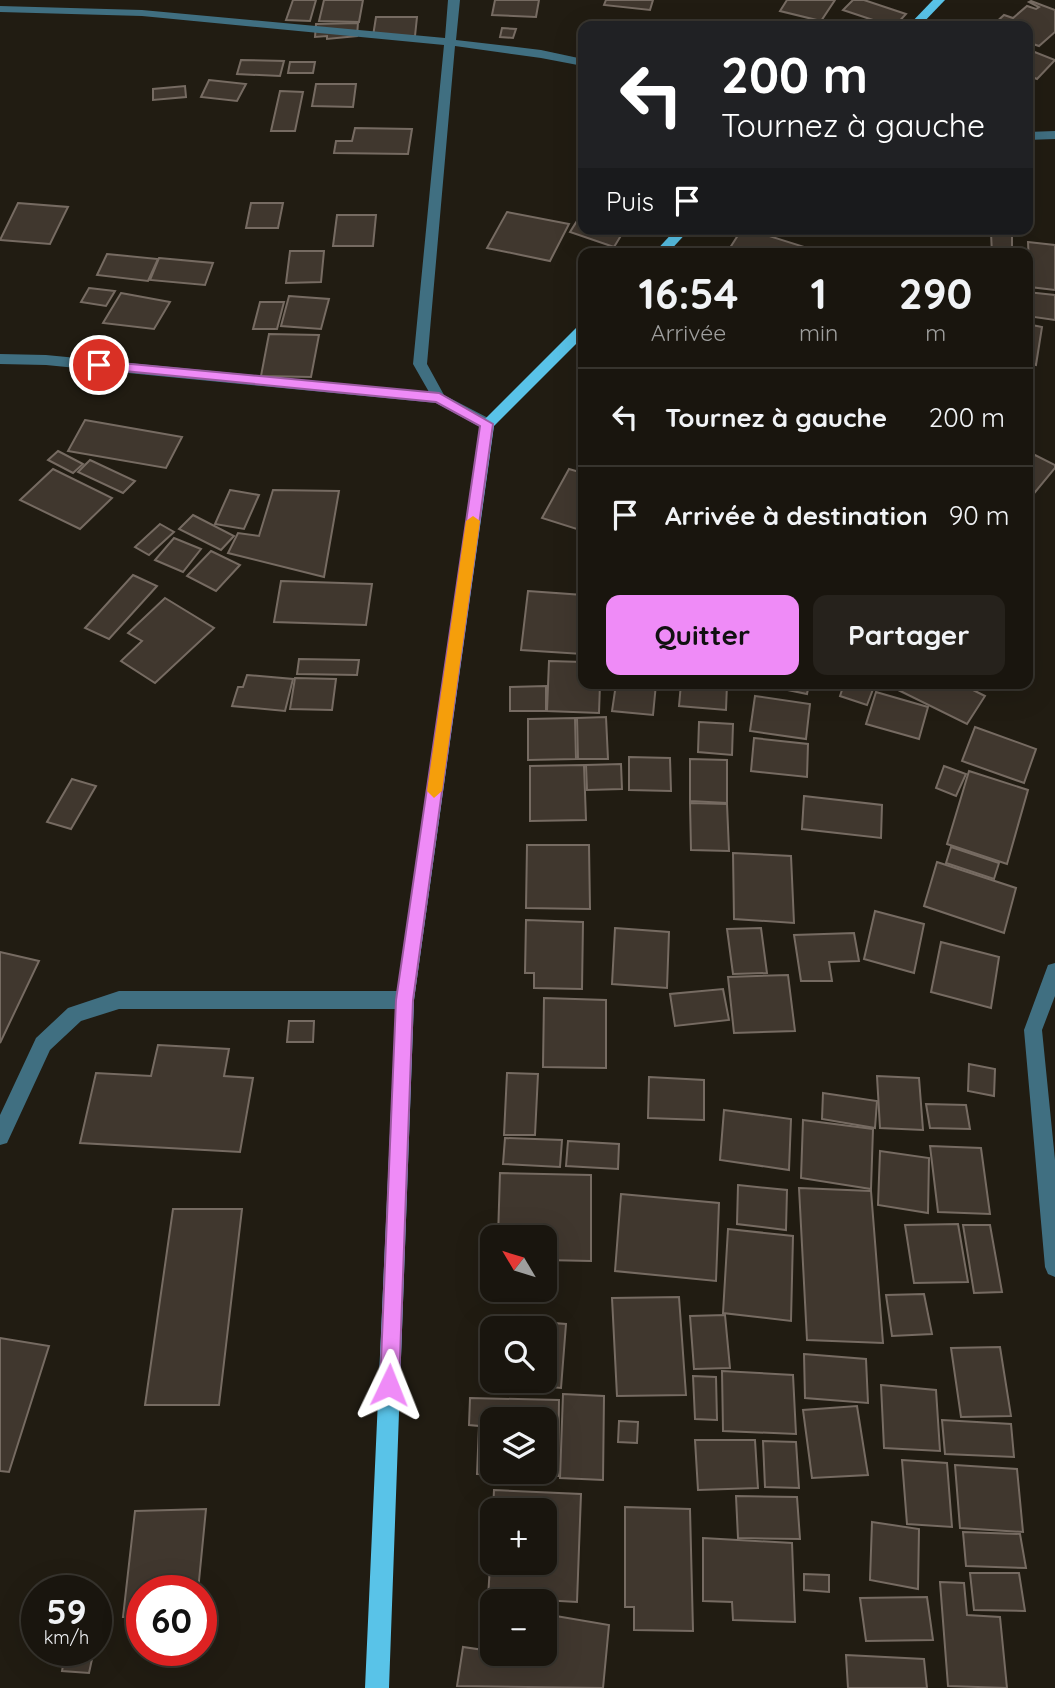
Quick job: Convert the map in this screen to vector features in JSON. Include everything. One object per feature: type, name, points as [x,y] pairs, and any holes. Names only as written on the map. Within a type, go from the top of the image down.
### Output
[{"type":"main road","points":[[919,21],[939,0]]},
{"type":"main road","points":[[665,248],[678,235]]},
{"type":"main road","points":[[377,1688],[405,1000],[487,424],[578,334]]},
{"type":"street","points":[[439,398],[420,364],[454,0]]},
{"type":"street","points":[[0,9],[142,13],[448,42],[541,54],[578,62]]},
{"type":"street","points":[[1033,136],[1055,135]]},
{"type":"street","points":[[0,359],[46,360],[439,398],[487,424]]},
{"type":"street","points":[[1055,971],[1033,1030],[1055,1266]]},
{"type":"street","points":[[0,1136],[43,1044],[75,1014],[119,1000],[405,1000]]},
{"type":"building","points":[[293,0],[316,0],[310,21],[286,20]]},
{"type":"building","points":[[324,0],[363,0],[359,22],[319,21]]},
{"type":"building","points":[[495,0],[539,0],[536,17],[492,15]]},
{"type":"building","points":[[606,0],[653,0],[650,10],[604,5]]},
{"type":"building","points":[[787,0],[835,0],[821,21],[780,11]]},
{"type":"building","points":[[853,0],[864,0],[906,14],[900,21],[876,21],[843,10]]},
{"type":"building","points":[[1029,2],[1055,10],[1055,32],[1039,46],[1033,44],[1033,21],[997,21],[1004,15],[1013,18],[1027,6],[1036,9],[1039,7]]},
{"type":"building","points":[[376,17],[417,17],[415,36],[373,36]]},
{"type":"building","points":[[358,23],[357,36],[327,39],[327,36],[315,37],[316,24]]},
{"type":"building","points":[[502,28],[516,29],[513,38],[500,37]]},
{"type":"building","points":[[1033,51],[1055,60],[1037,79],[1033,77]]},
{"type":"building","points":[[241,60],[284,61],[280,76],[237,74]]},
{"type":"building","points":[[290,62],[315,62],[313,73],[288,73]]},
{"type":"building","points":[[209,80],[246,84],[237,101],[201,97]]},
{"type":"building","points":[[316,84],[356,84],[353,107],[312,106]]},
{"type":"building","points":[[185,86],[186,97],[153,100],[153,89]]},
{"type":"building","points":[[280,91],[303,92],[295,131],[271,131]]},
{"type":"building","points":[[355,128],[412,129],[408,154],[334,153],[336,141],[352,141]]},
{"type":"building","points":[[18,203],[68,207],[50,244],[0,240]]},
{"type":"building","points":[[251,203],[283,203],[278,228],[246,228]]},
{"type":"building","points":[[507,212],[569,224],[550,261],[487,248]]},
{"type":"building","points":[[337,215],[376,215],[373,246],[333,246]]},
{"type":"building","points":[[578,219],[578,235],[570,232]]},
{"type":"building","points":[[579,235],[621,235],[614,247]]},
{"type":"building","points":[[738,235],[766,235],[808,248],[730,248]]},
{"type":"building","points":[[991,235],[1012,235],[1012,247],[1023,248],[992,248]]},
{"type":"building","points":[[1028,242],[1055,245],[1055,290],[1033,287],[1033,248],[1028,248]]},
{"type":"building","points":[[290,251],[324,251],[321,282],[286,283]]},
{"type":"building","points":[[107,254],[158,259],[148,281],[97,275]]},
{"type":"building","points":[[159,258],[213,263],[205,285],[150,280]]},
{"type":"building","points":[[89,288],[115,291],[106,306],[81,302]]},
{"type":"building","points":[[121,293],[170,302],[154,329],[103,323]]},
{"type":"building","points":[[1033,293],[1055,295],[1055,320],[1033,317]]},
{"type":"building","points":[[289,296],[329,299],[321,329],[281,326]]},
{"type":"building","points":[[260,302],[284,302],[277,329],[253,329]]},
{"type":"building","points":[[1033,325],[1042,327],[1036,365],[1033,364]]},
{"type":"building","points":[[269,334],[319,335],[311,377],[261,376]]},
{"type":"building","points":[[85,420],[182,437],[166,468],[68,451]]},
{"type":"building","points":[[58,451],[83,464],[73,473],[48,460]]},
{"type":"building","points":[[1033,454],[1055,465],[1033,495]]},
{"type":"building","points":[[90,460],[135,481],[123,493],[78,472]]},
{"type":"building","points":[[53,469],[112,498],[80,529],[20,500]]},
{"type":"building","points":[[569,469],[578,472],[578,529],[542,518]]},
{"type":"building","points":[[230,490],[259,495],[244,529],[215,524]]},
{"type":"building","points":[[273,490],[339,491],[324,577],[228,553],[238,533],[259,536]]},
{"type":"building","points":[[193,515],[234,536],[221,550],[179,529]]},
{"type":"building","points":[[160,524],[174,532],[149,555],[135,547]]},
{"type":"building","points":[[174,538],[201,549],[183,572],[155,560]]},
{"type":"building","points":[[211,551],[240,565],[216,591],[187,576]]},
{"type":"building","points":[[133,575],[157,586],[109,639],[85,628]]},
{"type":"building","points":[[281,581],[372,584],[366,625],[274,622]]},
{"type":"building","points":[[528,591],[578,595],[578,654],[521,650]]},
{"type":"building","points":[[165,598],[214,628],[155,683],[121,661],[142,641],[128,633]]},
{"type":"building","points":[[299,659],[359,660],[357,675],[297,674]]},
{"type":"building","points":[[549,661],[578,662],[578,689],[600,689],[599,713],[547,711]]},
{"type":"building","points":[[247,675],[293,679],[285,711],[232,706],[238,687],[243,687]]},
{"type":"building","points":[[295,678],[336,679],[332,710],[290,709]]},
{"type":"building","points":[[546,686],[546,711],[510,711],[510,687]]},
{"type":"building","points":[[615,689],[656,689],[653,715],[612,711]]},
{"type":"building","points":[[681,689],[727,689],[726,710],[679,706]]},
{"type":"building","points":[[782,689],[808,689],[807,694]]},
{"type":"building","points":[[842,689],[873,689],[867,705],[840,696]]},
{"type":"building","points":[[896,689],[971,689],[985,696],[967,724]]},
{"type":"building","points":[[876,692],[928,707],[919,739],[866,724]]},
{"type":"building","points":[[755,696],[810,704],[806,739],[750,731]]},
{"type":"building","points":[[606,717],[608,759],[578,759],[577,718]]},
{"type":"building","points":[[575,718],[576,759],[528,760],[528,719]]},
{"type":"building","points":[[699,722],[733,724],[732,755],[698,752]]},
{"type":"building","points":[[975,727],[1036,749],[1024,783],[962,761]]},
{"type":"building","points":[[754,738],[808,744],[807,777],[751,771]]},
{"type":"building","points":[[629,757],[670,758],[671,791],[629,790]]},
{"type":"building","points":[[690,759],[727,760],[727,803],[690,801]]},
{"type":"building","points":[[621,764],[622,789],[587,790],[586,765]]},
{"type":"building","points":[[584,765],[586,820],[530,821],[530,766]]},
{"type":"building","points":[[944,766],[966,774],[956,796],[936,788]]},
{"type":"building","points":[[969,771],[1028,790],[1007,864],[947,844]]},
{"type":"building","points":[[72,779],[96,786],[71,829],[47,822]]},
{"type":"building","points":[[804,796],[882,805],[881,838],[802,829]]},
{"type":"building","points":[[690,803],[727,804],[729,851],[691,850]]},
{"type":"building","points":[[527,845],[589,845],[590,909],[526,908]]},
{"type":"building","points":[[951,847],[999,863],[994,879],[946,863]]},
{"type":"building","points":[[733,853],[791,856],[794,923],[734,919]]},
{"type":"building","points":[[937,862],[1016,888],[1004,933],[924,906]]},
{"type":"building","points":[[875,911],[924,924],[914,973],[864,959]]},
{"type":"building","points":[[526,920],[583,922],[582,989],[534,988],[534,973],[525,973]]},
{"type":"building","points":[[615,928],[669,932],[667,988],[612,984]]},
{"type":"building","points":[[761,928],[767,973],[733,974],[727,929]]},
{"type":"building","points":[[854,933],[859,961],[829,962],[832,981],[801,981],[794,935]]},
{"type":"building","points":[[941,942],[999,957],[991,1008],[931,992]]},
{"type":"building","points":[[0,952],[39,961],[0,1043]]},
{"type":"building","points":[[788,975],[795,1031],[734,1033],[728,977]]},
{"type":"building","points":[[723,989],[729,1020],[675,1026],[670,994]]},
{"type":"building","points":[[544,998],[606,1000],[606,1068],[543,1067]]},
{"type":"building","points":[[289,1021],[314,1021],[313,1042],[287,1042]]},
{"type":"building","points":[[158,1045],[229,1049],[224,1076],[253,1078],[240,1152],[80,1143],[96,1073],[151,1076]]},
{"type":"building","points":[[969,1064],[995,1069],[994,1096],[968,1091]]},
{"type":"building","points":[[507,1073],[538,1074],[535,1135],[504,1135]]},
{"type":"building","points":[[877,1076],[919,1078],[923,1130],[880,1128]]},
{"type":"building","points":[[649,1077],[704,1080],[704,1120],[648,1118]]},
{"type":"building","points":[[823,1093],[877,1101],[875,1128],[822,1119]]},
{"type":"building","points":[[926,1104],[966,1105],[970,1129],[930,1128]]},
{"type":"building","points":[[724,1110],[791,1119],[789,1170],[720,1160]]},
{"type":"building","points":[[803,1120],[873,1129],[871,1189],[801,1178]]},
{"type":"building","points":[[505,1138],[562,1140],[560,1167],[503,1164]]},
{"type":"building","points":[[568,1141],[619,1144],[618,1169],[566,1166]]},
{"type":"building","points":[[930,1146],[981,1148],[990,1214],[938,1212]]},
{"type":"building","points":[[880,1151],[929,1158],[928,1213],[878,1205]]},
{"type":"building","points":[[500,1173],[591,1175],[591,1261],[557,1260],[557,1225],[498,1225]]},
{"type":"building","points":[[738,1185],[787,1190],[786,1230],[737,1224]]},
{"type":"building","points":[[799,1188],[871,1191],[883,1343],[807,1340]]},
{"type":"building","points":[[621,1194],[719,1203],[716,1281],[615,1271]]},
{"type":"building","points":[[173,1209],[242,1209],[219,1405],[145,1405]]},
{"type":"building","points":[[958,1224],[968,1282],[914,1283],[905,1225]]},
{"type":"building","points":[[963,1225],[990,1225],[1002,1292],[974,1293]]},
{"type":"building","points":[[728,1229],[793,1236],[791,1321],[723,1313]]},
{"type":"building","points":[[924,1294],[932,1334],[892,1336],[886,1295]]},
{"type":"building","points":[[679,1297],[686,1395],[617,1396],[612,1298]]},
{"type":"building","points":[[725,1315],[730,1368],[694,1369],[690,1316]]},
{"type":"building","points":[[557,1323],[566,1324],[561,1388],[557,1388]]},
{"type":"building","points":[[0,1338],[49,1346],[9,1472],[0,1471]]},
{"type":"building","points":[[1000,1347],[1011,1416],[961,1417],[951,1348]]},
{"type":"building","points":[[804,1354],[866,1359],[868,1403],[805,1398]]},
{"type":"building","points":[[722,1371],[793,1375],[796,1434],[723,1431]]},
{"type":"building","points":[[693,1376],[716,1377],[717,1420],[695,1419]]},
{"type":"building","points":[[881,1385],[936,1390],[940,1451],[884,1448]]},
{"type":"building","points":[[563,1394],[604,1396],[603,1480],[560,1478]]},
{"type":"building","points":[[470,1398],[559,1400],[558,1476],[557,1407],[480,1407],[480,1474],[477,1474],[479,1426],[469,1425]]},
{"type":"building","points":[[857,1406],[868,1475],[812,1478],[803,1410]]},
{"type":"building","points":[[942,1420],[1011,1424],[1014,1457],[945,1454]]},
{"type":"building","points":[[619,1421],[638,1422],[637,1443],[618,1442]]},
{"type":"building","points":[[695,1440],[755,1440],[758,1488],[698,1490]]},
{"type":"building","points":[[763,1441],[796,1442],[799,1488],[765,1487]]},
{"type":"building","points":[[902,1460],[947,1463],[952,1527],[907,1524]]},
{"type":"building","points":[[955,1465],[1017,1469],[1023,1532],[960,1528]]},
{"type":"building","points":[[494,1490],[581,1494],[577,1602],[557,1601],[557,1589],[489,1589],[489,1575],[557,1575],[557,1498],[494,1498]]},
{"type":"building","points":[[736,1496],[797,1497],[800,1539],[738,1538]]},
{"type":"building","points":[[625,1507],[690,1509],[693,1631],[634,1630],[634,1607],[625,1607]]},
{"type":"building","points":[[206,1509],[200,1575],[128,1575],[135,1511]]},
{"type":"building","points":[[872,1522],[919,1529],[918,1589],[870,1580]]},
{"type":"building","points":[[963,1532],[1020,1534],[1026,1568],[966,1566]]},
{"type":"building","points":[[703,1538],[792,1543],[795,1622],[733,1620],[732,1602],[703,1601]]},
{"type":"building","points":[[970,1573],[1019,1573],[1025,1611],[974,1610]]},
{"type":"building","points":[[804,1574],[829,1575],[829,1592],[804,1590]]},
{"type":"building","points":[[940,1582],[964,1583],[967,1615],[1000,1617],[1007,1688],[948,1686]]},
{"type":"building","points":[[126,1590],[126,1617],[123,1617]]},
{"type":"building","points":[[927,1597],[933,1640],[866,1641],[860,1598]]},
{"type":"building","points":[[557,1616],[609,1625],[603,1688],[457,1686],[463,1647],[480,1649],[480,1666],[557,1666]]},
{"type":"building","points":[[846,1655],[924,1659],[927,1688],[848,1688]]},
{"type":"building","points":[[63,1666],[91,1666],[89,1673],[62,1671]]},
{"type":"slow traffic","points":[[434,791],[473,521]]},
{"type":"route","points":[[99,365],[439,398],[487,424],[405,1000],[389,1385]]}]
